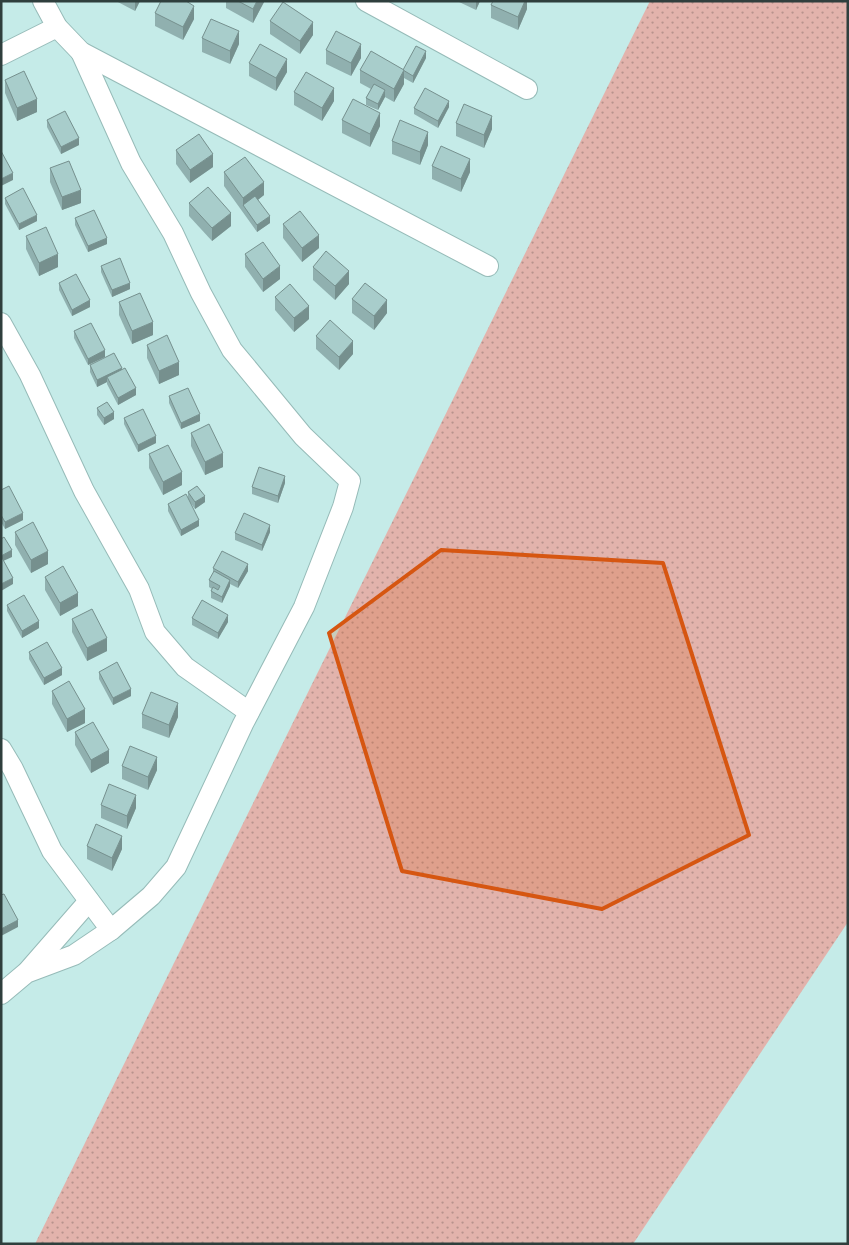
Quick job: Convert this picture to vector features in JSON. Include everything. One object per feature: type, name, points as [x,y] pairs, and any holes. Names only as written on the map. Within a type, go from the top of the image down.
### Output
[{"type":"street","points":[[43,1],[57,27],[81,52],[488,266]]},
{"type":"street","points":[[366,1],[527,89]]},
{"type":"street","points":[[1,55],[57,27]]},
{"type":"street","points":[[26,973],[74,954],[111,930],[151,896],[176,867],[249,712],[304,607],[343,507],[350,481],[303,436],[232,350],[201,294],[173,233],[131,162],[81,52]]},
{"type":"street","points":[[1,323],[30,375],[84,491],[139,589],[155,632],[186,667],[249,712]]},
{"type":"street","points":[[1,749],[13,769],[52,851],[111,930]]},
{"type":"street","points":[[1,994],[26,973],[89,901]]},
{"type":"highlighted area","points":[[441,550],[663,563],[749,835],[602,909],[402,871],[329,633]]},
{"type":"shaded area","points":[[650,1],[848,1],[848,922],[633,1244],[35,1244]]},
{"type":"building","points":[[161,1],[186,1],[194,6],[183,27],[155,13]]},
{"type":"building","points":[[238,1],[257,1],[253,9]]},
{"type":"building","points":[[493,1],[525,1],[518,17],[491,5]]},
{"type":"building","points":[[283,2],[313,22],[300,41],[270,21]]},
{"type":"building","points":[[211,19],[239,31],[230,51],[202,38]]},
{"type":"building","points":[[336,31],[361,44],[351,63],[326,50]]},
{"type":"building","points":[[260,44],[287,59],[276,78],[249,63]]},
{"type":"building","points":[[416,46],[426,51],[413,76],[403,70]]},
{"type":"building","points":[[371,51],[404,70],[394,89],[360,70]]},
{"type":"building","points":[[24,71],[37,99],[17,108],[5,80]]},
{"type":"building","points":[[306,72],[334,88],[322,108],[294,92]]},
{"type":"building","points":[[374,84],[385,90],[378,104],[366,98]]},
{"type":"building","points":[[425,88],[449,101],[438,121],[414,108]]},
{"type":"building","points":[[353,99],[380,113],[370,134],[342,120]]},
{"type":"building","points":[[464,104],[492,116],[484,135],[456,123]]},
{"type":"building","points":[[65,111],[79,138],[61,147],[47,120]]},
{"type":"building","points":[[400,120],[428,132],[420,152],[392,141]]},
{"type":"building","points":[[199,134],[213,154],[190,170],[176,150]]},
{"type":"building","points":[[441,146],[470,159],[461,179],[432,166]]},
{"type":"building","points":[[1,151],[13,173],[1,179]]},
{"type":"building","points":[[245,157],[264,182],[243,198],[224,172]]},
{"type":"building","points":[[69,161],[81,190],[62,197],[50,168]]},
{"type":"building","points":[[208,187],[231,213],[212,228],[189,203]]},
{"type":"building","points":[[23,188],[37,215],[19,224],[5,198]]},
{"type":"building","points":[[255,196],[270,216],[257,225],[243,205]]},
{"type":"building","points":[[94,210],[107,238],[88,246],[75,218]]},
{"type":"building","points":[[300,211],[319,235],[302,248],[283,224]]},
{"type":"building","points":[[46,227],[58,254],[39,263],[26,236]]},
{"type":"building","points":[[263,242],[280,266],[263,279],[245,254]]},
{"type":"building","points":[[326,251],[349,271],[335,286],[313,267]]},
{"type":"building","points":[[120,258],[130,283],[112,290],[101,266]]},
{"type":"building","points":[[76,274],[90,300],[72,310],[59,283]]},
{"type":"building","points":[[365,283],[387,300],[374,316],[352,299]]},
{"type":"building","points":[[290,284],[309,306],[294,318],[275,297]]},
{"type":"building","points":[[140,293],[153,322],[132,331],[119,302]]},
{"type":"building","points":[[330,320],[353,341],[339,357],[316,336]]},
{"type":"building","points":[[91,323],[105,350],[88,359],[74,331]]},
{"type":"building","points":[[167,335],[179,362],[159,371],[147,345]]},
{"type":"building","points":[[114,353],[122,368],[97,380],[90,365]]},
{"type":"building","points":[[125,368],[136,388],[118,398],[107,377]]},
{"type":"building","points":[[188,388],[200,414],[181,423],[169,396]]},
{"type":"building","points":[[107,402],[114,412],[104,418],[97,408]]},
{"type":"building","points":[[143,409],[156,436],[138,445],[124,418]]},
{"type":"building","points":[[209,424],[223,453],[205,462],[191,433]]},
{"type":"building","points":[[168,445],[182,472],[163,482],[149,454]]},
{"type":"building","points":[[259,467],[285,476],[278,496],[252,487]]},
{"type":"building","points":[[9,486],[23,513],[5,522],[1,515],[1,490]]},
{"type":"building","points":[[197,486],[205,496],[195,502],[188,492]]},
{"type":"building","points":[[186,494],[199,520],[181,530],[168,504]]},
{"type":"building","points":[[244,513],[270,525],[262,545],[235,533]]},
{"type":"building","points":[[33,522],[48,551],[31,560],[15,532]]},
{"type":"building","points":[[4,537],[12,550],[1,556],[1,539]]},
{"type":"building","points":[[222,551],[248,564],[238,582],[213,568]]},
{"type":"building","points":[[1,556],[13,578],[1,584]]},
{"type":"building","points":[[63,566],[78,593],[60,603],[45,577]]},
{"type":"building","points":[[214,571],[230,580],[222,597],[211,591],[213,587],[218,590],[220,586],[209,580]]},
{"type":"building","points":[[24,595],[39,621],[22,631],[7,605]]},
{"type":"building","points":[[202,600],[228,615],[218,633],[192,618]]},
{"type":"building","points":[[92,609],[107,638],[87,648],[72,619]]},
{"type":"building","points":[[47,642],[62,668],[44,678],[29,652]]},
{"type":"building","points":[[117,662],[131,689],[113,698],[99,672]]},
{"type":"building","points":[[69,681],[85,709],[67,719],[52,691]]},
{"type":"building","points":[[151,692],[178,703],[169,725],[142,714]]},
{"type":"building","points":[[93,722],[109,750],[91,760],[75,732]]},
{"type":"building","points":[[130,746],[157,757],[148,777],[122,766]]},
{"type":"building","points":[[109,784],[136,795],[127,816],[101,805]]},
{"type":"building","points":[[96,824],[122,836],[112,858],[87,846]]},
{"type":"building","points":[[4,894],[18,920],[1,929],[1,895]]}]
